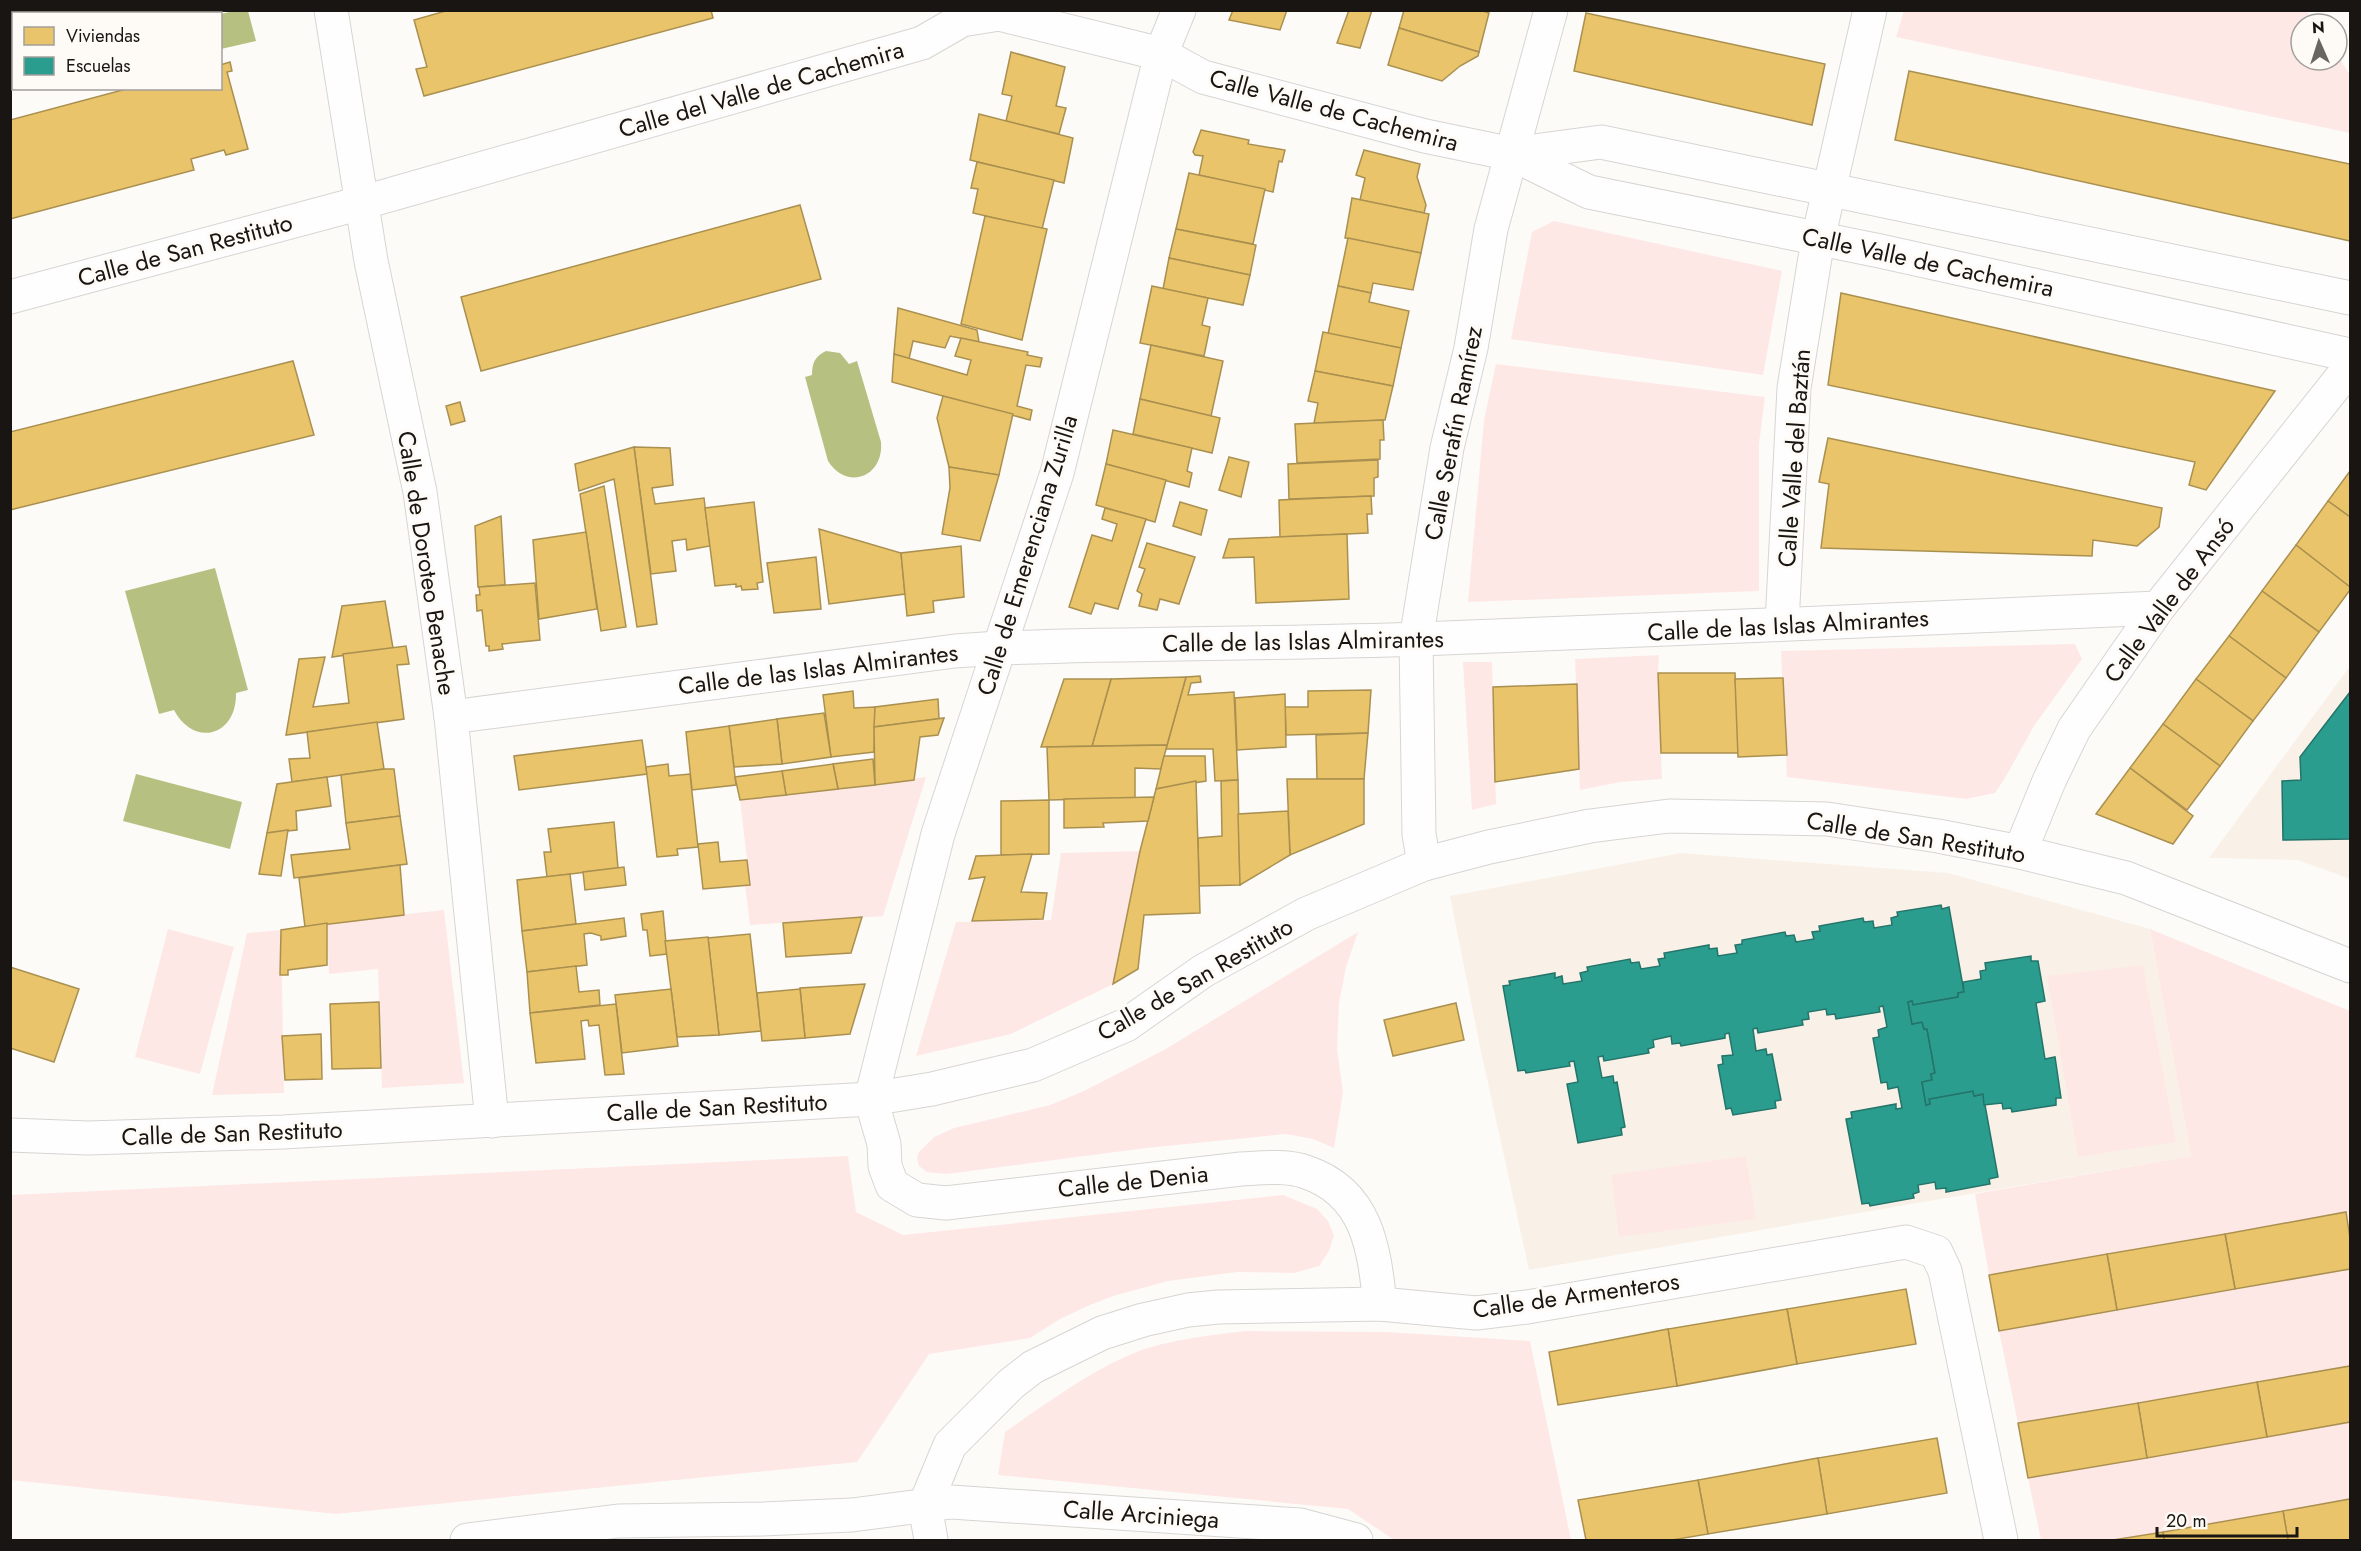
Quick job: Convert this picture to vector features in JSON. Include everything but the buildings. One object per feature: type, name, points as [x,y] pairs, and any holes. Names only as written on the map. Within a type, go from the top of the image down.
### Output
[{"type":"street","name":"Calle de Doroteo Benache","points":[[331,10],[361,203],[420,492],[451,717],[492,1121]]},
{"type":"street","name":"Calle de Emerenciana Zurilla","points":[[871,1099],[938,834],[1057,473],[1161,54],[1179,10]]},
{"type":"street","name":"Calle Serafín Ramírez","points":[[1424,864],[1419,834],[1416,639],[1447,448],[1471,348],[1491,229],[1551,10]]},
{"type":"street","name":"Calle Valle del Baztán","points":[[1782,624],[1794,388],[1818,239],[1870,10]]},
{"type":"street","name":"Calle del Valle de Cachemira","points":[[361,203],[922,43],[962,20],[999,14],[1161,54]]},
{"type":"street","name":"Calle Valle de Cachemira","points":[[1161,54],[1203,77],[1425,136],[1512,154],[1589,192],[1880,250],[2350,355]]},
{"type":"street","name":"Calle Valle de Cachemira","points":[[1512,154],[1601,142],[2350,298]]},
{"type":"street","name":"Calle de San Restituto","points":[[10,297],[361,203]]},
{"type":"street","name":"Calle Valle de Ansó","points":[[2020,852],[2049,781],[2074,729],[2158,608],[2350,367]]},
{"type":"street","name":"Calle de las Islas Almirantes","points":[[451,717],[955,651],[999,648],[1702,630],[1782,624],[2158,608]]},
{"type":"street","name":"Calle de San Restituto","points":[[10,1135],[70,1138],[135,1137],[492,1121],[871,1099],[932,1089],[1033,1065],[1126,1025],[1203,971],[1306,914],[1424,864],[1489,847],[1590,826],[1669,816],[1827,819],[1938,836],[2020,852],[2126,878],[2350,966]]},
{"type":"street","name":"Calle de Denia","points":[[871,1099],[884,1144],[888,1177],[892,1185],[917,1200],[946,1203],[1241,1169],[1275,1168],[1305,1172],[1330,1184],[1352,1203],[1368,1229],[1376,1263],[1380,1304]]},
{"type":"street","name":"Calle de Armenteros","points":[[925,1505],[950,1445],[1011,1384],[1049,1358],[1102,1333],[1143,1320],[1188,1310],[1218,1307],[1380,1304],[1476,1313],[1527,1307],[1906,1242],[1936,1252],[1945,1271],[2001,1540]]},
{"type":"street","name":"Calle Arciniega","points":[[467,1540],[620,1531],[762,1519],[852,1515],[951,1502],[1300,1525],[1356,1540]]},
{"type":"street","points":[[925,1505],[931,1540]]},
{"type":"shaded area","points":[[248,11],[256,41],[222,49],[222,14]]},
{"type":"shaded area","points":[[1904,11],[2307,11],[2289,12],[2289,72],[2348,72],[2350,75],[2350,133],[1896,37]]},
{"type":"shaded area","points":[[1554,221],[1782,271],[1763,375],[1511,339],[1532,232]]},
{"type":"shaded area","points":[[826,351],[840,353],[849,364],[857,361],[881,442],[877,464],[863,476],[845,476],[828,461],[805,377],[812,375],[815,360]]},
{"type":"shaded area","points":[[1496,364],[1765,397],[1759,444],[1759,591],[1468,602],[1484,420]]},
{"type":"shaded area","points":[[215,568],[248,690],[236,693],[230,719],[222,727],[213,732],[203,733],[182,722],[174,710],[159,714],[125,591]]},
{"type":"shaded area","points":[[2075,644],[2082,659],[2034,726],[1995,793],[1966,799],[1787,777],[1781,651]]},
{"type":"shaded area","points":[[1659,655],[1662,779],[1620,782],[1580,790],[1575,659]]},
{"type":"shaded area","points":[[1463,662],[1492,662],[1496,804],[1472,810]]},
{"type":"shaded area","points":[[2350,666],[2350,879],[2298,860],[2209,858]]},
{"type":"shaded area","points":[[136,774],[242,802],[230,849],[123,821]]},
{"type":"shaded area","points":[[926,777],[883,916],[750,925],[745,884],[750,884],[740,800]]},
{"type":"shaded area","points":[[1140,851],[1113,984],[1011,1034],[916,1056],[956,922],[1051,920],[1061,853]]},
{"type":"shaded area","points":[[1681,853],[1948,873],[2150,929],[2191,1156],[1529,1270],[1480,1047],[1450,896]]},
{"type":"shaded area","points":[[444,910],[464,1083],[382,1088],[378,969],[329,974],[327,923]]},
{"type":"shaded area","points":[[168,929],[234,947],[200,1074],[135,1057]]},
{"type":"shaded area","points":[[2150,929],[2350,1011],[2350,1238],[2346,1213],[1989,1275],[1975,1194],[2191,1156]]},
{"type":"shaded area","points":[[281,930],[284,1093],[212,1095],[247,933]]},
{"type":"shaded area","points":[[1358,932],[1346,967],[1339,1003],[1337,1049],[1343,1092],[1334,1148],[1313,1139],[1286,1134],[1146,1148],[947,1174],[927,1172],[919,1166],[917,1158],[919,1152],[934,1137],[954,1128],[1050,1105],[1084,1091],[1164,1050]]},
{"type":"shaded area","points":[[2143,965],[2176,1142],[2078,1157],[2047,976]]},
{"type":"shaded area","points":[[848,1156],[856,1212],[903,1235],[1283,1195],[1317,1209],[1328,1221],[1334,1235],[1329,1251],[1319,1266],[1294,1273],[1237,1272],[1168,1281],[1113,1296],[1090,1305],[1060,1319],[1030,1338],[929,1354],[857,1462],[336,1514],[11,1480],[11,1195]]},
{"type":"shaded area","points":[[1746,1156],[1756,1219],[1619,1237],[1611,1175]]},
{"type":"shaded area","points":[[2350,1269],[2350,1366],[2018,1423],[1999,1331]]},
{"type":"shaded area","points":[[1245,1331],[1386,1332],[1530,1341],[1571,1540],[1394,1540],[1348,1509],[998,1475],[1005,1432],[1064,1391],[1127,1356],[1155,1346],[1185,1339]]},
{"type":"shaded area","points":[[2350,1422],[2350,1499],[2113,1540],[2041,1540],[2028,1478]]}]
